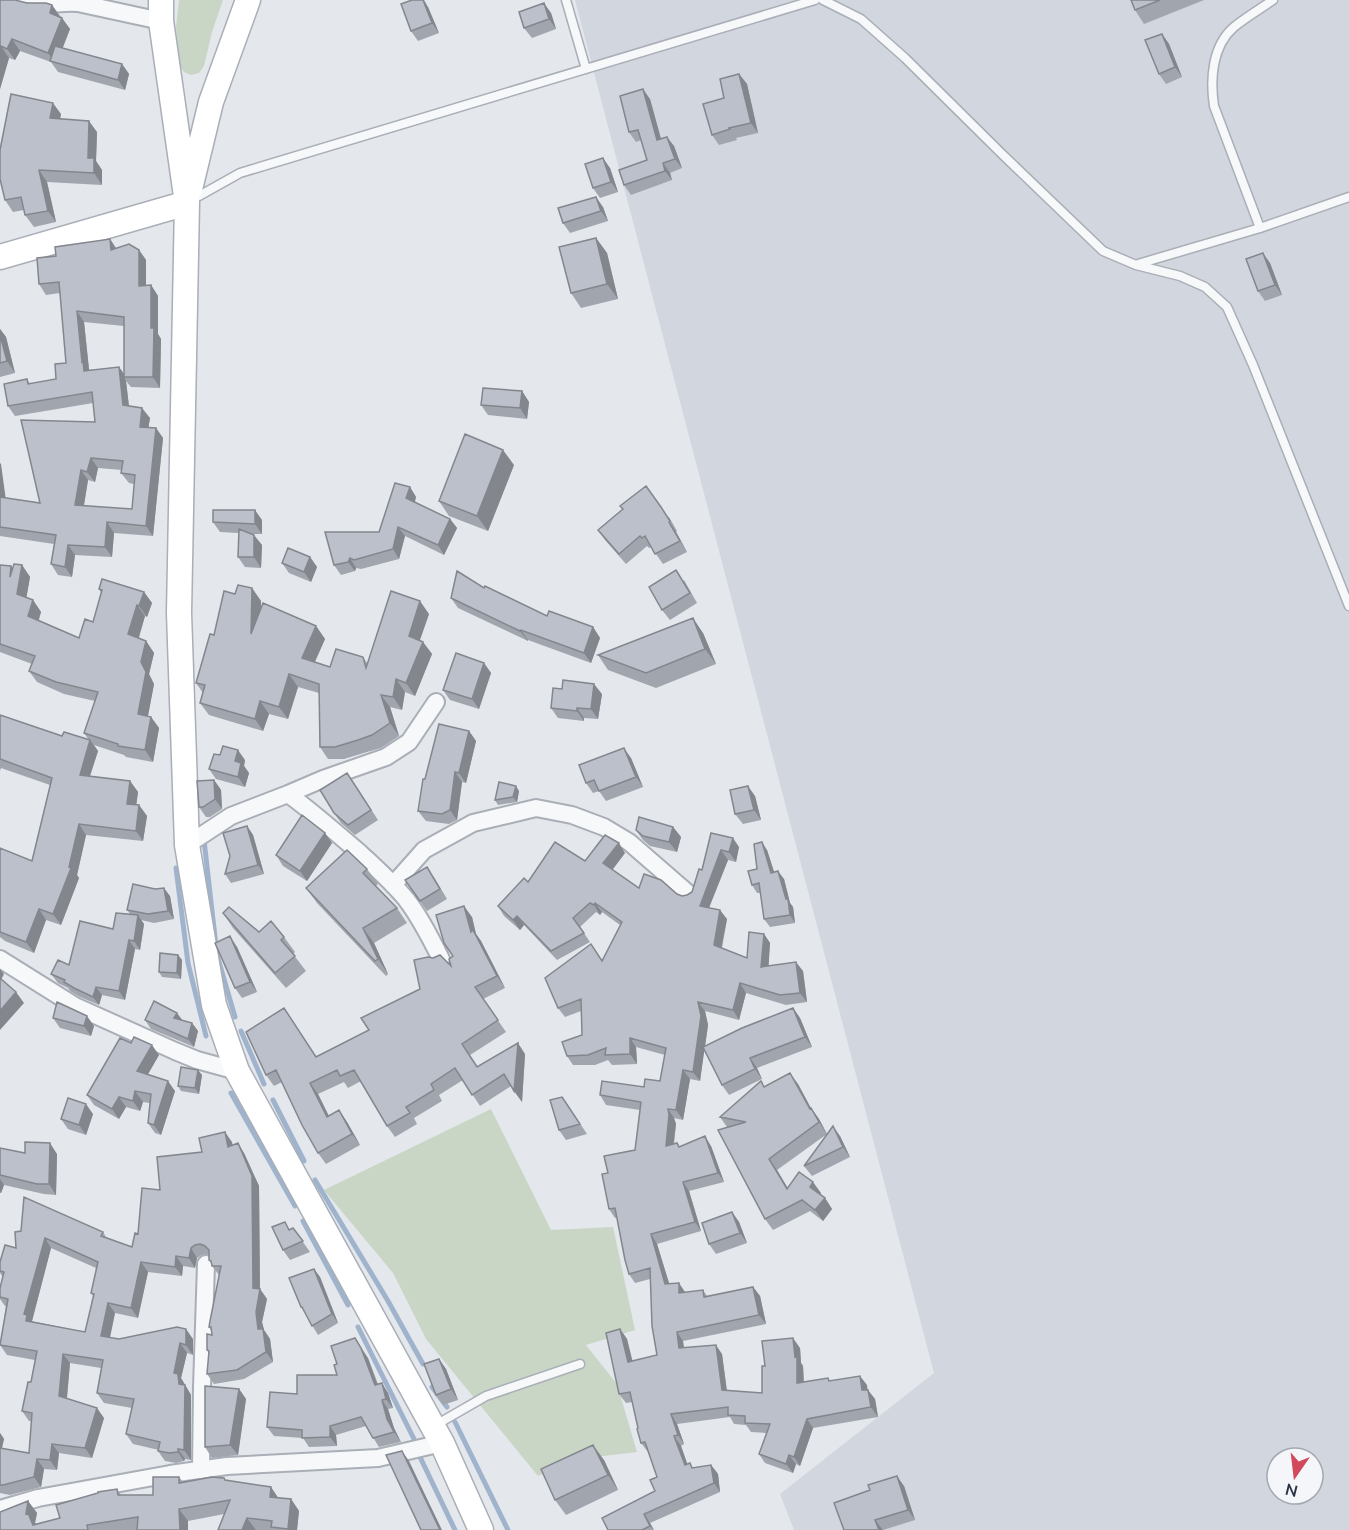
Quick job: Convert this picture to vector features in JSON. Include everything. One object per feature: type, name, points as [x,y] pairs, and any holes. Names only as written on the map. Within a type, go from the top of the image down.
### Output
[{"type":"main road","points":[[187,203],[211,102],[248,0]]},
{"type":"main road","points":[[161,10],[187,203],[179,613],[187,845],[214,1005],[237,1071],[438,1435],[481,1530]]},
{"type":"main road","points":[[0,257],[187,203]]},
{"type":"street","points":[[22,0],[31,4],[43,5],[65,2],[161,10]]},
{"type":"street","points":[[187,845],[231,816],[323,779],[386,757],[409,742],[436,702]]},
{"type":"street","points":[[288,794],[313,812],[393,885],[406,900],[441,959]]},
{"type":"street","points":[[393,885],[424,850],[473,823],[536,808],[572,815],[604,827],[629,842],[690,895]]},
{"type":"street","points":[[0,959],[75,1006],[175,1051],[237,1071]]},
{"type":"street","points":[[201,1470],[206,1264]]},
{"type":"street","points":[[0,1509],[38,1498],[227,1466],[378,1458],[438,1435]]},
{"type":"lane","points":[[566,0],[586,69]]},
{"type":"lane","points":[[187,203],[240,173],[815,0]]},
{"type":"lane","points":[[823,0],[861,20],[905,58],[1103,251],[1136,265],[1180,276],[1205,287],[1227,307],[1349,606]]},
{"type":"lane","points":[[1260,228],[1214,106],[1212,78],[1214,62],[1226,36],[1234,27],[1272,0]]},
{"type":"lane","points":[[1136,265],[1260,228],[1349,197]]},
{"type":"lane","points":[[438,1435],[486,1396],[580,1364]]},
{"type":"shaded area","points":[[575,0],[1349,0],[1349,1530],[794,1530],[780,1494],[934,1373]]},
{"type":"green space","points":[[179,0],[223,0],[204,66],[199,73],[191,75],[184,72],[180,66],[176,27]]},
{"type":"green space","points":[[491,1109],[551,1230],[613,1227],[635,1330],[586,1345],[617,1384],[637,1452],[571,1460],[538,1476],[426,1339],[393,1273],[324,1190]]},
{"type":"building","points":[[0,0],[52,5],[50,13],[62,18],[48,53],[12,39],[7,49],[1,46],[0,51]]},
{"type":"building","points":[[412,0],[423,0],[432,23],[411,31],[401,4]]},
{"type":"building","points":[[1131,0],[1160,0],[1135,10]]},
{"type":"building","points":[[544,3],[549,19],[524,28],[519,12]]},
{"type":"building","points":[[1162,34],[1175,67],[1159,74],[1145,40]]},
{"type":"building","points":[[55,46],[122,64],[118,80],[50,61]]},
{"type":"building","points":[[739,74],[751,123],[712,135],[703,104],[724,98],[720,79]]},
{"type":"building","points":[[643,89],[657,140],[667,137],[675,159],[663,163],[665,171],[624,185],[619,170],[647,160],[638,130],[629,132],[620,96]]},
{"type":"building","points":[[11,94],[53,103],[50,118],[89,121],[88,158],[94,158],[94,173],[39,170],[48,211],[25,215],[21,197],[5,200],[0,179],[0,150]]},
{"type":"building","points":[[603,158],[611,182],[593,188],[585,164]]},
{"type":"building","points":[[596,197],[601,211],[563,223],[558,208]]},
{"type":"building","points":[[596,238],[607,284],[571,293],[559,247]]},
{"type":"building","points":[[110,239],[111,250],[129,244],[139,250],[139,286],[151,285],[151,328],[154,328],[153,377],[124,377],[124,317],[77,311],[84,371],[119,367],[123,405],[142,408],[140,427],[156,428],[146,526],[107,522],[105,547],[68,545],[65,567],[51,564],[56,535],[0,527],[0,497],[40,503],[21,420],[95,422],[92,392],[8,406],[4,384],[27,379],[28,384],[56,379],[55,364],[66,363],[59,282],[39,284],[37,258],[56,256],[55,247]],"holes":[[[91,458],[123,461],[121,473],[135,475],[132,509],[75,505],[81,470],[87,472]]]},
{"type":"building","points":[[1263,253],[1275,285],[1258,291],[1246,259]]},
{"type":"building","points":[[0,335],[7,361],[0,363]]},
{"type":"building","points":[[483,388],[522,391],[520,408],[481,405]]},
{"type":"building","points":[[465,434],[503,450],[477,516],[439,501]]},
{"type":"building","points":[[395,483],[410,487],[406,498],[450,519],[438,545],[398,527],[393,549],[354,560],[350,558],[348,562],[334,565],[325,532],[379,532]]},
{"type":"building","points":[[646,486],[670,521],[680,541],[655,554],[645,536],[642,538],[640,536],[619,554],[598,530],[623,509],[620,506]]},
{"type":"building","points":[[213,510],[255,510],[255,524],[213,522]]},
{"type":"building","points":[[239,529],[254,535],[254,557],[238,557]]},
{"type":"building","points":[[288,548],[310,557],[304,572],[282,563]]},
{"type":"building","points":[[14,564],[22,565],[17,594],[33,600],[28,616],[79,638],[85,619],[93,622],[102,590],[99,589],[102,579],[144,592],[139,606],[137,605],[128,634],[146,641],[141,662],[146,672],[138,714],[151,717],[145,750],[118,746],[118,744],[84,733],[98,692],[56,682],[29,671],[35,656],[0,644],[0,565],[11,566],[10,577]]},
{"type":"building","points":[[676,570],[690,593],[662,610],[649,587]]},
{"type":"building","points":[[457,571],[484,588],[485,586],[547,616],[549,611],[593,627],[584,653],[520,631],[451,598]]},
{"type":"building","points":[[238,585],[252,588],[251,634],[263,603],[316,626],[302,658],[330,667],[336,649],[363,657],[366,668],[391,591],[420,601],[409,636],[423,642],[406,683],[396,679],[393,697],[381,695],[390,723],[372,735],[358,740],[335,747],[320,747],[319,684],[289,674],[279,707],[260,701],[255,719],[200,703],[205,685],[196,683],[210,634],[214,635],[224,591],[235,594]]},
{"type":"building","points":[[693,618],[705,649],[646,673],[598,655]]},
{"type":"building","points":[[456,653],[484,663],[472,699],[443,690]]},
{"type":"building","points":[[563,680],[594,684],[591,709],[577,708],[577,711],[551,708],[553,688],[562,689]]},
{"type":"building","points":[[0,715],[62,736],[64,732],[90,740],[80,775],[130,781],[127,804],[139,805],[136,831],[79,824],[69,867],[71,868],[53,914],[39,909],[26,942],[0,932],[0,848],[32,861],[52,778],[0,759]]},
{"type":"building","points":[[439,724],[469,731],[459,773],[455,772],[450,810],[442,814],[418,811],[423,779],[425,779]]},
{"type":"building","points":[[223,746],[238,750],[235,761],[241,763],[238,777],[209,769],[214,754],[220,755]]},
{"type":"building","points":[[624,748],[636,777],[599,791],[594,780],[586,783],[579,765]]},
{"type":"building","points":[[347,773],[371,810],[348,825],[334,813],[320,790]]},
{"type":"building","points":[[214,780],[215,799],[199,807],[197,781]]},
{"type":"building","points":[[499,782],[516,786],[513,797],[495,800]]},
{"type":"building","points":[[748,786],[754,810],[735,814],[730,790]]},
{"type":"building","points":[[302,815],[325,833],[300,871],[276,855]]},
{"type":"building","points":[[639,817],[673,827],[669,842],[643,836],[636,830]]},
{"type":"building","points":[[247,826],[258,865],[225,874],[230,856],[223,833]]},
{"type":"building","points":[[711,833],[733,838],[729,852],[721,850],[700,906],[720,910],[714,945],[747,958],[749,932],[764,934],[761,967],[796,962],[800,993],[780,995],[740,983],[733,1010],[698,1002],[701,1016],[693,1072],[683,1070],[676,1110],[668,1109],[666,1146],[677,1143],[679,1147],[705,1136],[718,1173],[683,1182],[695,1222],[651,1234],[665,1284],[679,1283],[679,1293],[703,1290],[704,1297],[753,1287],[759,1315],[677,1332],[679,1348],[716,1345],[722,1390],[762,1393],[762,1366],[765,1366],[762,1341],[793,1338],[795,1357],[797,1356],[797,1383],[860,1376],[862,1390],[868,1390],[871,1407],[807,1419],[794,1457],[789,1455],[786,1464],[759,1454],[770,1424],[745,1423],[745,1416],[728,1415],[728,1407],[671,1414],[678,1435],[674,1436],[685,1465],[690,1463],[692,1468],[711,1465],[714,1483],[644,1514],[650,1526],[642,1530],[608,1530],[602,1518],[655,1491],[650,1480],[657,1477],[645,1442],[641,1443],[630,1392],[619,1394],[606,1333],[620,1329],[628,1362],[657,1355],[652,1326],[650,1268],[629,1274],[615,1208],[609,1209],[602,1174],[608,1173],[604,1156],[635,1150],[641,1102],[600,1095],[602,1081],[644,1087],[645,1079],[660,1081],[666,1048],[630,1038],[630,1054],[605,1055],[606,1048],[588,1055],[567,1056],[562,1042],[582,1035],[581,999],[558,1008],[545,978],[591,944],[602,961],[622,922],[595,903],[594,905],[590,903],[573,918],[584,933],[551,951],[517,916],[513,920],[498,906],[524,878],[528,882],[555,842],[585,861],[605,835],[619,843],[603,863],[639,888],[644,874],[661,880],[677,894],[687,895],[692,892],[699,869],[702,870]]},
{"type":"building","points":[[762,842],[771,873],[778,871],[786,899],[788,899],[790,915],[764,919],[759,883],[752,885],[748,871],[757,869],[754,844]]},
{"type":"building","points":[[347,850],[367,869],[363,873],[397,908],[363,928],[378,959],[375,961],[306,888]]},
{"type":"building","points":[[427,867],[440,889],[420,901],[405,880]]},
{"type":"building","points":[[133,884],[155,889],[164,888],[168,911],[148,914],[127,910]]},
{"type":"building","points":[[464,906],[471,932],[473,930],[497,976],[475,987],[498,1020],[462,1044],[477,1067],[518,1043],[514,1091],[504,1074],[472,1095],[455,1068],[431,1084],[434,1090],[406,1107],[410,1113],[387,1126],[354,1070],[340,1076],[337,1070],[310,1083],[327,1117],[339,1110],[352,1134],[318,1153],[276,1070],[266,1075],[246,1032],[284,1008],[316,1057],[369,1030],[361,1018],[420,989],[414,960],[440,955],[451,966],[449,959],[453,956],[444,943],[436,915]]},
{"type":"building","points":[[229,907],[259,932],[271,921],[284,937],[281,940],[295,956],[275,973],[223,913]]},
{"type":"building","points":[[116,913],[138,915],[134,941],[129,940],[119,991],[96,987],[93,997],[51,974],[58,960],[69,965],[80,921],[113,929]]},
{"type":"building","points":[[230,936],[250,982],[235,988],[215,943]]},
{"type":"building","points":[[160,953],[178,955],[177,973],[159,972]]},
{"type":"building","points":[[0,978],[16,992],[0,1011]]},
{"type":"building","points":[[154,1001],[177,1013],[174,1018],[192,1023],[188,1039],[145,1020]]},
{"type":"building","points":[[57,1002],[87,1016],[84,1026],[53,1018]]},
{"type":"building","points":[[793,1008],[805,1037],[750,1058],[755,1069],[722,1085],[703,1047],[742,1028]]},
{"type":"building","points":[[134,1037],[152,1045],[137,1071],[168,1081],[154,1125],[148,1123],[151,1094],[135,1091],[133,1101],[119,1097],[112,1109],[87,1095],[120,1038],[131,1043]]},
{"type":"building","points":[[181,1067],[198,1070],[195,1088],[178,1086]]},
{"type":"building","points":[[790,1073],[819,1122],[769,1159],[787,1189],[799,1172],[813,1182],[810,1187],[825,1198],[815,1210],[802,1200],[765,1219],[718,1130],[746,1122],[720,1117],[761,1081],[764,1087]]},
{"type":"building","points":[[562,1097],[580,1124],[559,1130],[550,1100]]},
{"type":"building","points":[[68,1098],[86,1104],[79,1125],[61,1119]]},
{"type":"building","points":[[833,1126],[843,1147],[804,1166]]},
{"type":"building","points":[[225,1132],[228,1147],[238,1143],[252,1176],[253,1288],[260,1289],[256,1312],[258,1329],[263,1329],[266,1352],[237,1370],[207,1374],[209,1351],[207,1350],[207,1334],[212,1335],[211,1327],[209,1327],[221,1266],[212,1266],[209,1260],[209,1250],[200,1244],[191,1248],[189,1258],[176,1256],[175,1267],[141,1262],[131,1308],[108,1303],[101,1336],[119,1339],[177,1327],[186,1329],[186,1345],[180,1343],[174,1373],[178,1374],[179,1384],[185,1385],[184,1450],[178,1449],[178,1452],[169,1453],[158,1451],[160,1442],[126,1434],[134,1399],[97,1393],[103,1360],[63,1354],[59,1396],[97,1408],[85,1448],[52,1444],[50,1460],[37,1459],[34,1477],[0,1485],[0,1448],[29,1453],[32,1413],[22,1411],[37,1351],[0,1345],[8,1299],[0,1297],[4,1272],[0,1271],[0,1262],[5,1245],[16,1248],[15,1232],[21,1231],[24,1197],[103,1232],[101,1236],[132,1247],[135,1233],[138,1234],[142,1188],[160,1190],[157,1157],[202,1152],[199,1138]],"holes":[[[45,1238],[98,1262],[91,1293],[94,1294],[85,1332],[26,1321],[27,1315],[24,1314]]]},
{"type":"building","points":[[25,1142],[50,1143],[49,1184],[37,1184],[0,1175],[0,1148],[25,1153]]},
{"type":"building","points":[[732,1212],[740,1233],[709,1244],[702,1223]]},
{"type":"building","points":[[285,1222],[289,1230],[293,1228],[303,1241],[283,1250],[272,1227]]},
{"type":"building","points":[[314,1269],[332,1314],[312,1326],[289,1278]]},
{"type":"building","points":[[355,1338],[375,1385],[382,1383],[386,1399],[382,1400],[387,1419],[394,1432],[373,1438],[361,1417],[330,1426],[330,1437],[302,1438],[302,1430],[267,1427],[270,1392],[297,1394],[297,1375],[337,1375],[334,1365],[337,1364],[331,1346]]},
{"type":"building","points":[[439,1359],[451,1389],[436,1395],[424,1364]]},
{"type":"building","points":[[205,1386],[239,1389],[230,1445],[205,1447]]},
{"type":"building","points":[[593,1445],[608,1475],[555,1500],[541,1469]]},
{"type":"building","points":[[402,1451],[440,1530],[421,1530],[386,1455]]},
{"type":"building","points":[[897,1476],[908,1510],[875,1520],[879,1530],[844,1530],[834,1503],[870,1490],[868,1485]]},
{"type":"building","points":[[153,1477],[179,1477],[179,1483],[212,1477],[224,1478],[271,1487],[270,1497],[291,1499],[288,1529],[271,1527],[272,1521],[247,1518],[242,1530],[218,1530],[230,1500],[179,1509],[180,1530],[137,1530],[138,1517],[87,1525],[88,1530],[0,1530],[0,1512],[28,1501],[26,1514],[28,1513],[33,1525],[60,1518],[56,1505],[98,1492],[117,1489],[118,1495],[153,1495]]},
{"type":"waterway","points":[[204,840],[217,955],[235,1017]]},
{"type":"waterway","points":[[176,868],[188,963],[206,1036]]},
{"type":"waterway","points":[[241,1031],[264,1084]]},
{"type":"waterway","points":[[231,1093],[295,1206]]},
{"type":"waterway","points":[[273,1100],[304,1161]]},
{"type":"waterway","points":[[315,1180],[423,1364]]},
{"type":"waterway","points":[[303,1221],[348,1305]]},
{"type":"waterway","points":[[358,1327],[414,1439]]},
{"type":"waterway","points":[[432,1387],[447,1407]]},
{"type":"waterway","points":[[455,1422],[508,1530]]},
{"type":"waterway","points":[[420,1457],[455,1530]]}]
